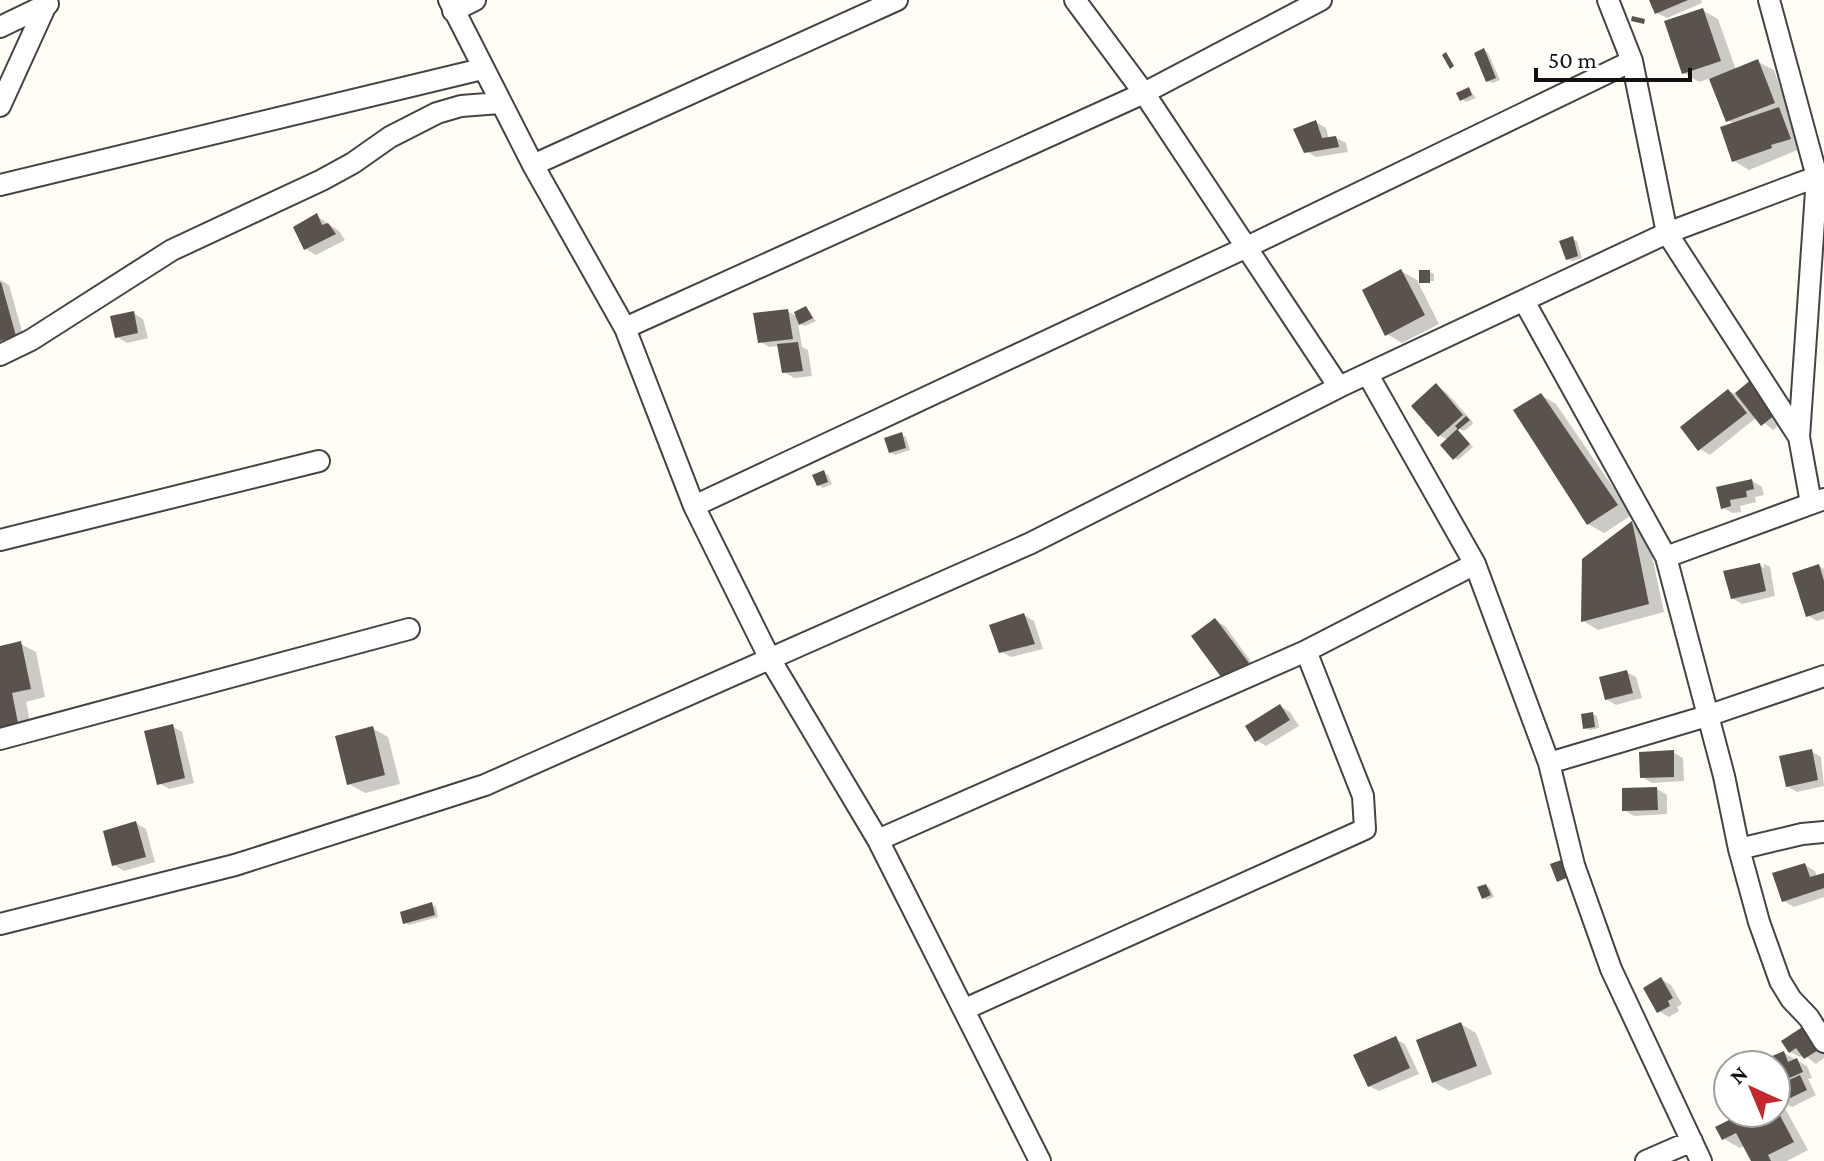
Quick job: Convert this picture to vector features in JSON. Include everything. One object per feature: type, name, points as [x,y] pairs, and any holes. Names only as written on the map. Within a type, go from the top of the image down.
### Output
[{"type":"street","points":[[475,0],[451,5],[533,165],[625,328],[694,506],[770,659],[878,840],[1040,1161]]},
{"type":"street","points":[[533,165],[897,0]]},
{"type":"street","points":[[1075,0],[1144,93],[1339,387]]},
{"type":"street","points":[[1608,0],[1632,61],[1667,233],[1799,437],[1818,501],[1666,557]]},
{"type":"street","points":[[1769,0],[1821,176],[1799,437]]},
{"type":"street","points":[[625,328],[1144,93],[1313,1]]},
{"type":"street","points":[[0,27],[51,2]]},
{"type":"street","points":[[2,95],[51,2]]},
{"type":"street","points":[[694,506],[1247,247],[1632,61]]},
{"type":"street","points":[[0,185],[482,69]]},
{"type":"street","points":[[0,355],[31,340],[172,250],[322,180],[413,125],[461,106],[500,103]]},
{"type":"street","points":[[0,924],[235,865],[485,785],[1031,543],[1339,387],[1667,233],[1821,176]]},
{"type":"street","points":[[1524,301],[1666,557],[1759,922],[1780,981],[1791,999],[1816,1015],[1824,1042]]},
{"type":"street","points":[[1368,375],[1475,564],[1549,763],[1574,865],[1611,969],[1701,1161]]},
{"type":"street","points":[[0,540],[319,461]]},
{"type":"street","points":[[878,840],[1306,651],[1475,564]]},
{"type":"street","points":[[0,739],[409,629]]},
{"type":"street","points":[[965,1009],[1365,829],[1363,796],[1306,651]]},
{"type":"street","points":[[1549,763],[1707,716],[1824,676]]},
{"type":"street","points":[[1739,849],[1824,832]]},
{"type":"street","points":[[1646,1161],[1692,1141]]},
{"type":"building","points":[[1649,0],[1688,0],[1655,14]]},
{"type":"building","points":[[1703,8],[1721,61],[1682,74],[1664,21]]},
{"type":"building","points":[[1632,16],[1645,19],[1644,24],[1631,21]]},
{"type":"building","points":[[1484,48],[1496,78],[1486,82],[1474,53]]},
{"type":"building","points":[[1446,52],[1454,66],[1450,69],[1442,55]]},
{"type":"building","points":[[1758,59],[1775,103],[1726,122],[1709,79]]},
{"type":"building","points":[[1469,87],[1472,95],[1460,101],[1456,93]]},
{"type":"building","points":[[1779,107],[1791,139],[1732,162],[1720,127]]},
{"type":"building","points":[[1316,120],[1322,138],[1336,136],[1339,147],[1304,153],[1293,129]]},
{"type":"building","points":[[317,213],[322,225],[328,223],[336,234],[304,250],[293,227]]},
{"type":"building","points":[[1573,236],[1578,256],[1566,260],[1559,241]]},
{"type":"building","points":[[1401,269],[1425,315],[1385,336],[1362,290]]},
{"type":"building","points":[[1419,270],[1430,270],[1430,283],[1419,283]]},
{"type":"building","points":[[0,283],[16,336],[0,341]]},
{"type":"building","points":[[806,306],[813,318],[799,325],[794,312]]},
{"type":"building","points":[[788,309],[793,339],[758,343],[753,313]]},
{"type":"building","points":[[134,311],[138,333],[115,338],[110,316]]},
{"type":"building","points":[[798,342],[803,371],[782,373],[777,344]]},
{"type":"building","points":[[1753,378],[1780,411],[1761,426],[1735,393]]},
{"type":"building","points":[[1436,383],[1463,415],[1438,437],[1411,406]]},
{"type":"building","points":[[1728,389],[1747,413],[1698,451],[1680,427]]},
{"type":"building","points":[[1541,393],[1618,505],[1587,525],[1513,410]]},
{"type":"building","points":[[1466,416],[1470,420],[1458,430],[1455,426]]},
{"type":"building","points":[[1457,429],[1470,444],[1453,460],[1440,445]]},
{"type":"building","points":[[902,432],[906,448],[889,453],[884,438]]},
{"type":"building","points":[[824,470],[828,482],[817,486],[812,475]]},
{"type":"building","points":[[1752,479],[1754,489],[1746,491],[1747,497],[1730,500],[1731,506],[1721,509],[1716,487]]},
{"type":"building","points":[[1632,521],[1649,604],[1581,622],[1582,559]]},
{"type":"building","points":[[1760,563],[1766,591],[1731,599],[1723,571]]},
{"type":"building","points":[[1819,564],[1824,581],[1824,611],[1806,617],[1792,573]]},
{"type":"building","points":[[1024,613],[1035,644],[999,653],[989,625]]},
{"type":"building","points":[[1215,618],[1249,663],[1224,681],[1191,636]]},
{"type":"building","points":[[21,641],[31,689],[12,693],[18,723],[0,727],[0,646]]},
{"type":"building","points":[[1627,670],[1633,693],[1605,700],[1599,677]]},
{"type":"building","points":[[1280,704],[1290,720],[1255,742],[1245,726]]},
{"type":"building","points":[[1593,712],[1595,727],[1583,729],[1581,714]]},
{"type":"building","points":[[173,724],[185,778],[157,785],[144,731]]},
{"type":"building","points":[[373,726],[385,775],[347,785],[335,736]]},
{"type":"building","points":[[1812,749],[1818,780],[1786,787],[1779,756]]},
{"type":"building","points":[[1674,750],[1674,777],[1640,778],[1639,752]]},
{"type":"building","points":[[1657,787],[1658,810],[1622,811],[1622,788]]},
{"type":"building","points":[[136,821],[146,857],[112,866],[103,831]]},
{"type":"building","points":[[1564,859],[1571,876],[1557,882],[1550,864]]},
{"type":"building","points":[[1805,863],[1810,877],[1824,873],[1824,888],[1782,902],[1772,873]]},
{"type":"building","points":[[1486,884],[1491,895],[1482,899],[1477,887]]},
{"type":"building","points":[[432,902],[435,915],[403,924],[400,912]]},
{"type":"building","points":[[1661,977],[1673,998],[1668,1001],[1670,1006],[1657,1013],[1643,988]]},
{"type":"building","points":[[1461,1022],[1477,1066],[1432,1083],[1416,1040]]},
{"type":"building","points":[[1807,1024],[1823,1047],[1804,1059],[1796,1048],[1792,1051],[1786,1049],[1781,1041]]},
{"type":"building","points":[[1396,1036],[1410,1068],[1368,1087],[1353,1055]]},
{"type":"building","points":[[1797,1058],[1803,1072],[1792,1077],[1792,1060]]},
{"type":"building","points":[[1800,1075],[1807,1090],[1792,1097],[1792,1079]]},
{"type":"building","points":[[1716,1129],[1787,1129],[1794,1142],[1768,1155],[1771,1161],[1751,1161],[1736,1133],[1722,1140]]}]
